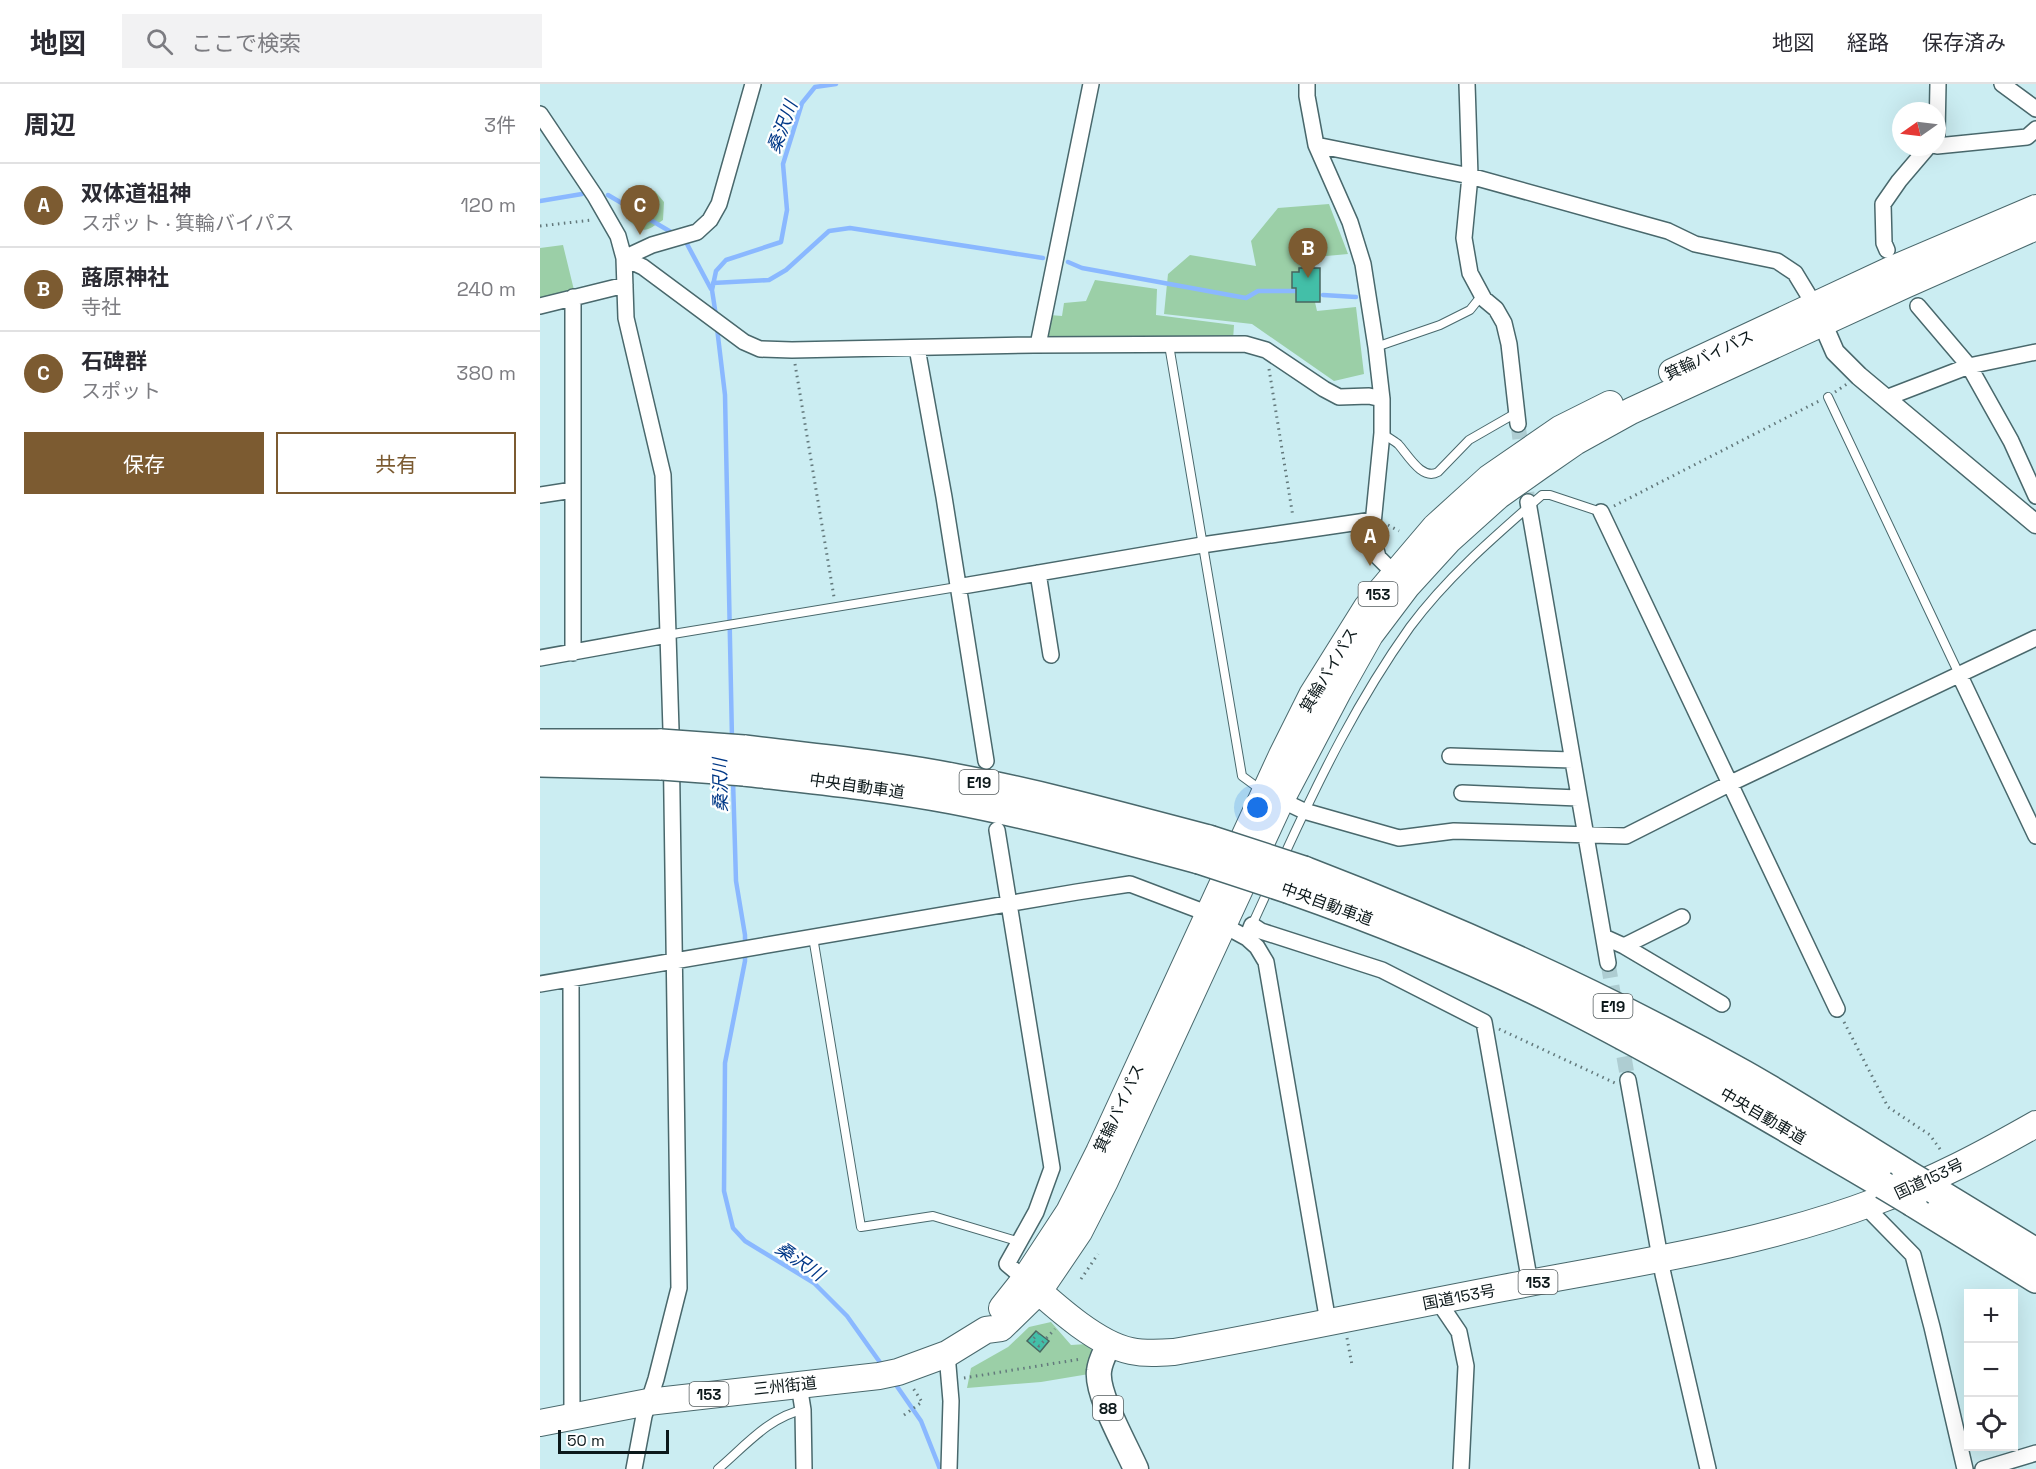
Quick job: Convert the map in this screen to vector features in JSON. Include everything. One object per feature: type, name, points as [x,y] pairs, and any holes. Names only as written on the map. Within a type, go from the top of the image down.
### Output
[{"type":"highway","name":"箕輪バイパス","points":[[1032,1285],[1079,1232],[1094,1205],[1217,920],[1284,801],[1339,690],[1370,635],[1414,578],[1449,540],[1498,496],[1575,442],[1819,315],[1888,271],[2036,208]]},
{"type":"highway","name":"箕輪バイパス","points":[[1284,801],[1312,695],[1367,608],[1435,527],[1489,478],[1560,429],[1653,381],[1819,315],[1905,285],[2036,227]]},
{"type":"highway","name":"中央自動車道","points":[[540,743],[744,760],[863,786],[952,800],[1081,828],[1204,849],[1297,880],[1363,915],[1427,942],[1581,1014],[1895,1179],[1925,1197],[2036,1252]]},
{"type":"highway","name":"中央自動車道","points":[[540,763],[662,754]]},
{"type":"highway","name":"国道153号","points":[[1032,1285],[1085,1328],[1109,1344],[1140,1353],[1174,1352],[1660,1258],[1748,1240],[1806,1225],[1865,1206],[1953,1168],[2036,1124]]},
{"type":"highway","name":"中央自動車道","points":[[1925,1197],[2036,1279]]},
{"type":"highway","name":"三州街道","points":[[540,1423],[648,1402],[801,1397],[897,1378],[946,1354],[986,1330],[1000,1328],[1032,1285]]},
{"type":"main road","name":"88","points":[[1109,1344],[1098,1372],[1099,1381],[1111,1416],[1136,1469]]},
{"type":"street","points":[[624,258],[652,245],[698,232],[710,220],[719,204],[753,84]]},
{"type":"street","points":[[1038,345],[1091,84]]},
{"type":"street","points":[[1307,84],[1316,145],[1350,222],[1363,264],[1382,399],[1382,433],[1372,534],[1378,557],[1395,574]]},
{"type":"street","points":[[1467,84],[1470,176],[1464,238],[1470,273],[1482,295],[1496,309],[1504,323],[1509,344],[1517,418]]},
{"type":"street","points":[[1938,84],[1938,102]]},
{"type":"street","points":[[2002,84],[2036,109]]},
{"type":"street","points":[[540,114],[618,236],[624,258],[626,318],[663,475],[671,729],[679,1288],[656,1379],[644,1416],[634,1469]]},
{"type":"street","points":[[1946,145],[2027,137],[2036,129]]},
{"type":"street","points":[[1316,145],[1470,176],[1668,231],[1695,244],[1778,261],[1795,273],[1819,315],[1835,352],[1859,376],[2036,524]]},
{"type":"street","points":[[1887,250],[1884,243],[1883,204],[1920,156]]},
{"type":"street","points":[[624,258],[643,267],[744,342],[760,349],[1245,344],[1266,350],[1339,397],[1369,396],[1382,399]]},
{"type":"street","points":[[540,306],[625,285]]},
{"type":"street","points":[[573,297],[573,653]]},
{"type":"street","points":[[1918,306],[1969,366],[2011,441],[2036,496]]},
{"type":"street","points":[[917,348],[944,497],[986,761]]},
{"type":"street","points":[[1886,398],[1969,366],[2036,352]]},
{"type":"street","points":[[540,495],[573,490]]},
{"type":"street","points":[[1528,504],[1608,963]]},
{"type":"street","points":[[1601,512],[1837,1009]]},
{"type":"street","points":[[957,587],[1202,545],[1373,520]]},
{"type":"street","points":[[1038,573],[1051,655]]},
{"type":"street","points":[[540,658],[667,635]]},
{"type":"street","points":[[1284,801],[1399,838],[1454,831],[1626,836],[1731,783],[2036,638]]},
{"type":"street","points":[[1959,674],[2036,836]]},
{"type":"street","points":[[1450,756],[1572,760]]},
{"type":"street","points":[[1462,793],[1578,798]]},
{"type":"street","points":[[997,830],[1052,1168],[1036,1212],[1007,1264],[1032,1285]]},
{"type":"street","points":[[540,984],[1130,885],[1250,932],[1261,931],[1382,970],[1484,1022],[1530,1283]]},
{"type":"street","points":[[1624,946],[1682,917]]},
{"type":"street","points":[[1250,932],[1266,962],[1328,1322]]},
{"type":"street","points":[[1604,937],[1624,946],[1722,1004]]},
{"type":"street","points":[[572,979],[572,1416]]},
{"type":"street","points":[[1629,1085],[1660,1258],[1708,1469]]},
{"type":"street","points":[[1865,1206],[1876,1220],[1913,1255],[1965,1469]]},
{"type":"street","points":[[1438,1301],[1459,1332],[1466,1366],[1461,1469]]},
{"type":"street","points":[[946,1354],[951,1401],[949,1469]]},
{"type":"street","points":[[801,1397],[804,1469]]},
{"type":"street","points":[[1983,1469],[2036,1453]]},
{"type":"lane","points":[[1376,347],[1450,320],[1470,310],[1482,295]]},
{"type":"lane","points":[[1169,345],[1242,776],[1284,801]]},
{"type":"lane","points":[[1828,397],[1959,674]]},
{"type":"lane","points":[[1382,433],[1396,443],[1420,468],[1428,474],[1434,474],[1469,440],[1517,418]]},
{"type":"lane","points":[[1284,801],[1313,790],[1360,702],[1411,626],[1474,555],[1528,504],[1542,495],[1550,495],[1601,512]]},
{"type":"lane","points":[[667,635],[957,587]]},
{"type":"lane","points":[[1250,932],[1284,801]]},
{"type":"lane","points":[[813,937],[861,1227],[933,1216],[1020,1242]]},
{"type":"lane","points":[[718,1469],[769,1425],[792,1412],[801,1397]]},
{"type":"path","points":[[540,226],[608,218]]},
{"type":"path","points":[[792,350],[836,608]]},
{"type":"path","points":[[1266,350],[1296,530]]},
{"type":"path","points":[[1601,512],[1828,397],[1859,376]]},
{"type":"path","points":[[1837,1009],[1888,1107],[1930,1135],[1953,1168]]},
{"type":"path","points":[[1484,1022],[1629,1085]]},
{"type":"path","points":[[1081,1279],[1098,1254]]},
{"type":"path","points":[[1039,1333],[1032,1340],[1040,1346],[1057,1327]]},
{"type":"path","points":[[1349,1351],[1352,1365]]},
{"type":"path","points":[[963,1378],[1080,1358],[1084,1366]]},
{"type":"path","points":[[897,1378],[922,1402],[904,1415]]},
{"type":"green space","points":[[640,189],[655,191],[664,202],[663,220],[645,230],[638,228],[628,220],[626,202]]},
{"type":"green space","points":[[1329,204],[1348,254],[1305,258],[1317,311],[1356,307],[1364,374],[1334,381],[1252,324],[1164,314],[1168,274],[1190,255],[1256,266],[1251,241],[1278,208]]},
{"type":"green space","points":[[563,245],[574,290],[540,299],[540,248]]},
{"type":"green space","points":[[1095,280],[1157,289],[1156,315],[1234,325],[1233,340],[1045,341],[1050,315],[1062,316],[1064,303],[1086,301]]},
{"type":"green space","points":[[1051,1322],[1071,1345],[1087,1344],[1093,1352],[1089,1374],[1041,1382],[967,1388],[971,1368],[1008,1347],[1029,1327]]},
{"type":"building","points":[[1299,268],[1320,268],[1320,302],[1296,302],[1296,288],[1292,288],[1292,272],[1299,272]]},
{"type":"building","points":[[1036,1331],[1049,1341],[1040,1352],[1027,1341]]},
{"type":"waterway","name":"桑沢川","points":[[716,316],[712,290],[716,271],[726,260],[781,242],[787,210],[783,164],[802,103],[815,87],[836,84]]},
{"type":"waterway","points":[[540,201],[582,194]]},
{"type":"waterway","points":[[608,195],[671,232]]},
{"type":"waterway","points":[[713,283],[769,280],[786,270],[829,231],[850,228],[1043,258]]},
{"type":"waterway","points":[[687,244],[711,289]]},
{"type":"waterway","points":[[1068,262],[1082,268],[1246,298],[1258,291],[1300,291]]},
{"type":"waterway","points":[[1323,295],[1356,297]]},
{"type":"waterway","name":"桑沢川","points":[[717,328],[725,395],[732,739]]},
{"type":"waterway","name":"桑沢川","points":[[733,780],[736,881],[745,935],[745,961],[725,1063],[724,1191],[733,1228],[745,1241],[814,1283],[847,1316],[884,1368]]},
{"type":"waterway","name":"桑沢川","points":[[894,1382],[921,1421],[940,1469]]},
{"type":"tunnel","points":[[1518,424],[1528,502]]},
{"type":"tunnel","points":[[1608,963],[1616,1010]]},
{"type":"tunnel","points":[[1620,1034],[1628,1080]]},
{"type":"place","name":"石碑群","points":[[640,235]]},
{"type":"place","name":"蕗原神社","points":[[1308,278]]},
{"type":"place","name":"双体道祖神","points":[[1370,566]]}]
